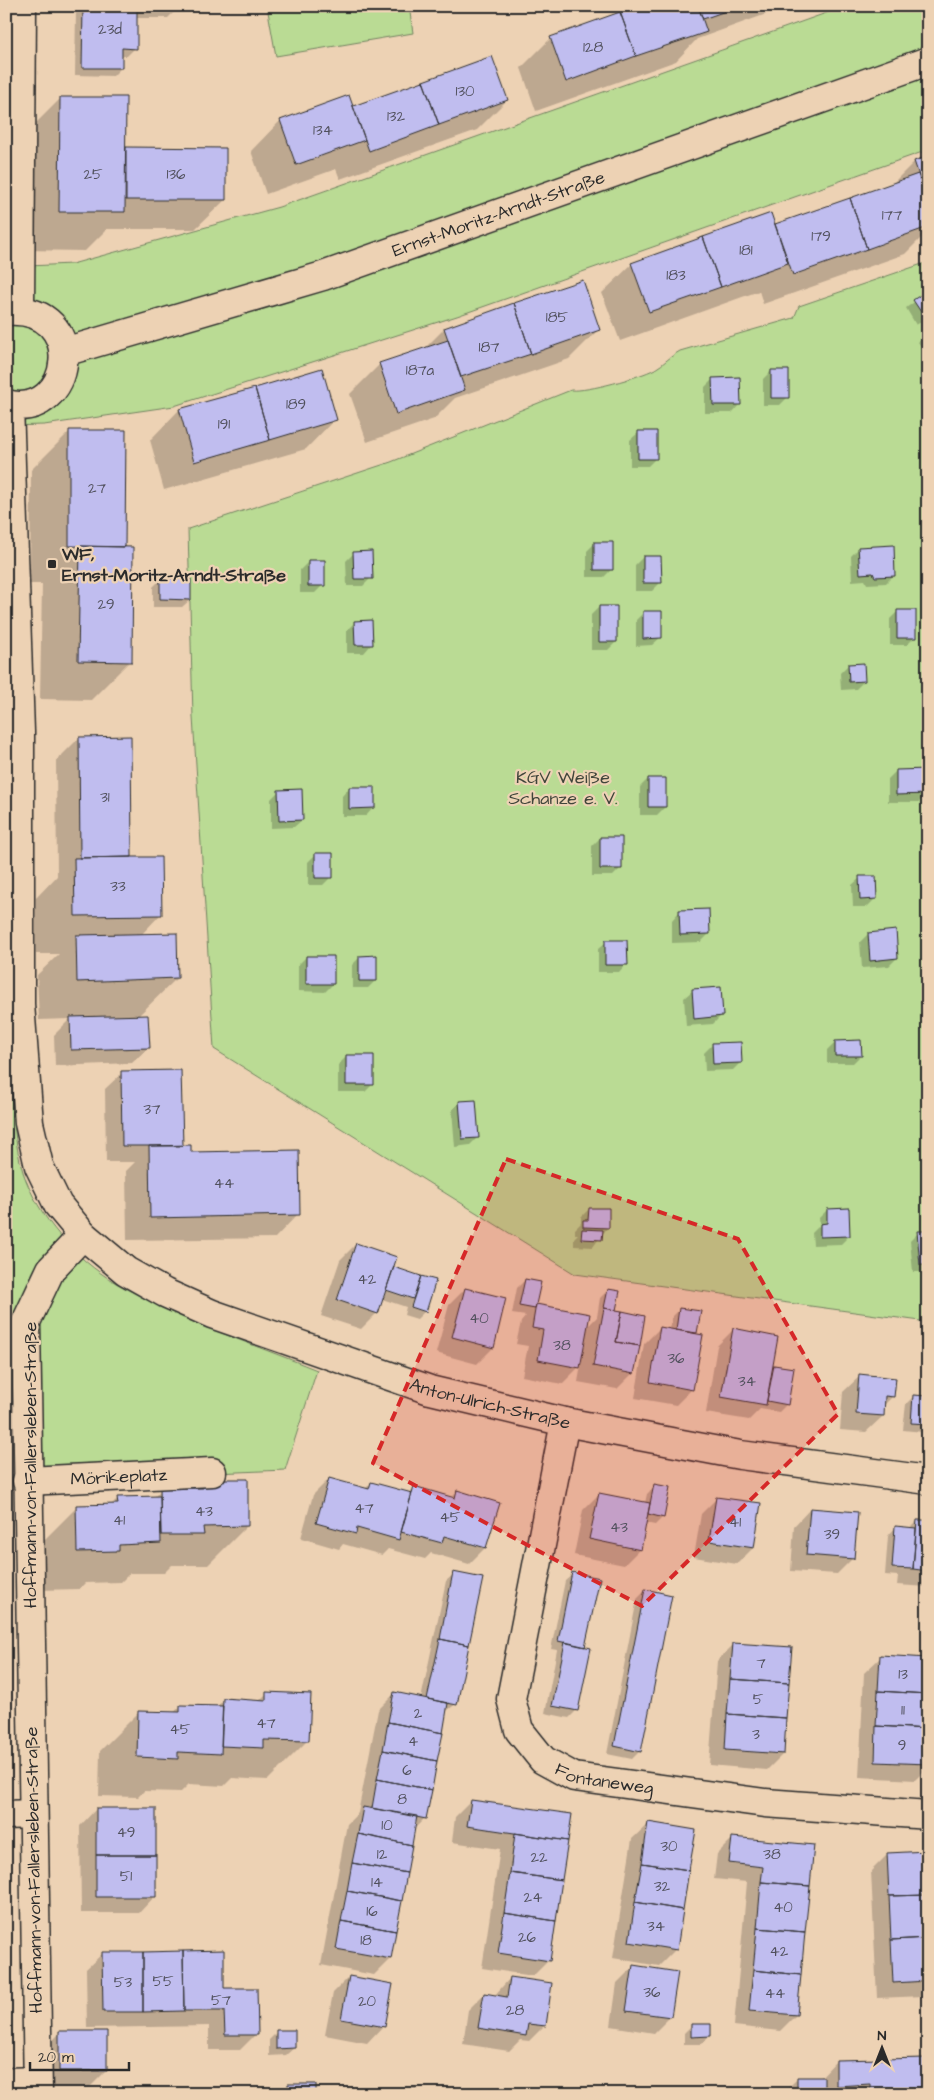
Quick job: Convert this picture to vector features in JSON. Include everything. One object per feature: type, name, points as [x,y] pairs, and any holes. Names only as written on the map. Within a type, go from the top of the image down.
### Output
[{"type":"street","points":[[22,6],[13,311],[33,313],[54,328],[64,352],[61,377],[45,397],[22,406],[8,405],[13,733],[20,1004],[15,1069],[39,1166],[58,1206],[83,1235]]},
{"type":"street","name":"Ernst-Moritz-Arndt-Straße","points":[[64,352],[323,276],[928,61]]},
{"type":"street","name":"Hoffmann-von-Fallersleben-Straße","points":[[38,2087],[33,1814],[18,1557],[27,1481],[16,1322],[51,1269],[83,1235]]},
{"type":"street","name":"Anton-Ulrich-Straße","points":[[83,1235],[126,1271],[165,1293],[212,1314],[430,1390],[565,1422],[740,1455],[928,1480]]},
{"type":"street","name":"Fontaneweg","points":[[565,1422],[511,1699],[518,1730],[543,1760],[574,1777],[765,1803],[928,1815]]},
{"type":"street","name":"Mörikeplatz","points":[[27,1481],[212,1472]]},
{"type":"street","points":[[6,1815],[33,1814]]},
{"type":"street","points":[[6,2082],[38,2087]]},
{"type":"highlighted area","points":[[506,1159],[738,1239],[838,1414],[642,1606],[373,1463]]},
{"type":"green space","points":[[267,6],[409,6],[413,33],[276,56]]},
{"type":"green space","points":[[846,6],[928,6],[928,150],[457,316],[174,406],[44,425],[6,426],[6,267],[72,264],[279,207]]},
{"type":"green space","name":"KGV Weiße Schanze e. V.","points":[[928,262],[928,1322],[575,1274],[214,1049],[193,717],[188,529],[391,462],[571,390],[601,386],[638,376],[655,369],[680,351],[794,318],[799,306]]},
{"type":"green space","points":[[6,900],[8,1036],[13,1116],[20,1161],[30,1189],[48,1221],[60,1235],[86,1262],[116,1283],[190,1320],[317,1370],[285,1470],[27,1481],[26,1322],[6,1322]]},
{"type":"building","points":[[83,6],[137,6],[137,49],[122,48],[122,68],[82,68]]},
{"type":"building","points":[[137,6],[177,6],[177,11],[137,10]]},
{"type":"building","points":[[635,6],[698,6],[707,32],[636,56],[620,12]]},
{"type":"building","points":[[698,6],[740,6],[703,19]]},
{"type":"building","points":[[620,12],[636,56],[566,82],[550,37]]},
{"type":"building","points":[[492,56],[508,100],[439,125],[423,81]]},
{"type":"building","points":[[423,81],[439,125],[369,151],[353,106]]},
{"type":"building","points":[[349,95],[365,140],[296,165],[280,120]]},
{"type":"building","points":[[60,97],[126,97],[125,212],[59,212]]},
{"type":"building","points":[[126,147],[226,148],[226,200],[126,200]]},
{"type":"building","points":[[928,156],[928,202],[914,161]]},
{"type":"building","points":[[918,174],[928,202],[928,227],[867,249],[850,198]]},
{"type":"building","points":[[850,198],[867,249],[793,275],[775,224]]},
{"type":"building","points":[[771,213],[788,263],[721,287],[703,237]]},
{"type":"building","points":[[703,237],[721,287],[649,312],[631,263]]},
{"type":"building","points":[[583,280],[600,330],[531,354],[514,303]]},
{"type":"building","points":[[928,290],[928,316],[925,318],[913,300]]},
{"type":"building","points":[[514,303],[531,354],[461,377],[444,328]]},
{"type":"building","points":[[448,340],[465,390],[396,414],[379,363]]},
{"type":"building","points":[[322,368],[337,420],[270,440],[255,388]]},
{"type":"building","points":[[771,370],[789,370],[789,398],[771,398]]},
{"type":"building","points":[[740,377],[741,405],[713,405],[712,378]]},
{"type":"building","points":[[255,388],[270,440],[194,462],[179,409]]},
{"type":"building","points":[[69,430],[126,430],[125,547],[69,546]]},
{"type":"building","points":[[638,431],[657,431],[657,459],[638,459]]},
{"type":"building","points":[[594,542],[613,542],[613,570],[594,570]]},
{"type":"building","points":[[894,545],[895,576],[875,577],[873,573],[860,574],[858,547]]},
{"type":"building","points":[[80,546],[133,547],[132,662],[78,661]]},
{"type":"building","points":[[372,551],[373,579],[354,579],[353,552]]},
{"type":"building","points":[[643,556],[661,556],[662,583],[643,583]]},
{"type":"building","points":[[308,560],[325,560],[325,586],[308,586]]},
{"type":"building","points":[[160,578],[191,579],[191,600],[160,599]]},
{"type":"building","points":[[599,606],[617,606],[617,642],[599,642]]},
{"type":"building","points":[[897,610],[916,610],[916,638],[897,638]]},
{"type":"building","points":[[643,611],[662,611],[662,638],[643,639]]},
{"type":"building","points":[[372,620],[373,645],[355,645],[354,621]]},
{"type":"building","points":[[864,663],[865,681],[849,682],[848,664]]},
{"type":"building","points":[[131,736],[132,857],[80,858],[79,737]]},
{"type":"building","points":[[928,769],[928,794],[896,795],[896,770]]},
{"type":"building","points":[[648,778],[666,778],[666,807],[648,807]]},
{"type":"building","points":[[349,787],[375,787],[375,808],[349,809]]},
{"type":"building","points":[[302,789],[303,820],[279,821],[278,790]]},
{"type":"building","points":[[600,837],[622,837],[622,869],[600,869]]},
{"type":"building","points":[[315,853],[333,853],[333,878],[315,878]]},
{"type":"building","points":[[161,857],[162,915],[75,916],[74,858]]},
{"type":"building","points":[[859,876],[876,876],[877,899],[860,900]]},
{"type":"building","points":[[709,909],[710,934],[680,935],[679,910]]},
{"type":"building","points":[[896,930],[898,958],[870,961],[868,933]]},
{"type":"building","points":[[177,933],[178,978],[77,982],[76,935]]},
{"type":"building","points":[[605,940],[627,940],[628,965],[605,965]]},
{"type":"building","points":[[377,955],[377,981],[359,981],[359,956]]},
{"type":"building","points":[[306,956],[334,956],[334,984],[306,984]]},
{"type":"building","points":[[721,987],[723,1016],[694,1019],[692,989]]},
{"type":"building","points":[[148,1015],[150,1048],[71,1050],[70,1017]]},
{"type":"building","points":[[861,1040],[862,1056],[835,1056],[835,1041]]},
{"type":"building","points":[[741,1042],[742,1063],[713,1064],[712,1043]]},
{"type":"building","points":[[346,1055],[374,1055],[374,1085],[346,1085]]},
{"type":"building","points":[[181,1070],[183,1146],[122,1146],[121,1071]]},
{"type":"building","points":[[476,1100],[479,1138],[462,1139],[459,1101]]},
{"type":"building","points":[[191,1145],[191,1152],[299,1150],[300,1215],[150,1218],[149,1146]]},
{"type":"building","points":[[589,1208],[609,1208],[609,1228],[583,1227],[583,1220],[588,1220]]},
{"type":"building","points":[[849,1208],[850,1236],[820,1237],[820,1224],[827,1223],[827,1209]]},
{"type":"building","points":[[582,1229],[603,1230],[602,1240],[581,1239]]},
{"type":"building","points":[[917,1231],[928,1231],[928,1265],[920,1265]]},
{"type":"building","points":[[356,1243],[397,1257],[378,1314],[337,1300]]},
{"type":"building","points":[[394,1267],[421,1276],[413,1299],[386,1290]]},
{"type":"building","points":[[421,1276],[436,1280],[426,1312],[411,1307]]},
{"type":"building","points":[[525,1279],[541,1282],[535,1309],[519,1306]]},
{"type":"building","points":[[465,1288],[506,1298],[494,1348],[452,1337]]},
{"type":"building","points":[[608,1289],[620,1291],[616,1310],[604,1308]]},
{"type":"building","points":[[536,1304],[590,1314],[580,1368],[538,1360],[543,1330],[532,1328]]},
{"type":"building","points":[[604,1308],[622,1311],[616,1342],[640,1346],[634,1374],[593,1366]]},
{"type":"building","points":[[679,1308],[701,1311],[697,1333],[676,1330]]},
{"type":"building","points":[[622,1311],[645,1316],[640,1346],[616,1342]]},
{"type":"building","points":[[660,1327],[703,1335],[693,1390],[650,1382]]},
{"type":"building","points":[[733,1328],[778,1337],[766,1405],[721,1397]]},
{"type":"building","points":[[774,1365],[794,1368],[788,1405],[767,1401]]},
{"type":"building","points":[[859,1374],[896,1378],[894,1397],[885,1396],[884,1416],[856,1414]]},
{"type":"building","points":[[913,1395],[928,1396],[928,1424],[911,1423]]},
{"type":"building","points":[[329,1478],[369,1489],[371,1482],[412,1493],[399,1540],[357,1528],[356,1534],[316,1523]]},
{"type":"building","points":[[203,1479],[248,1479],[248,1526],[203,1527],[204,1535],[161,1535],[160,1488],[203,1488]]},
{"type":"building","points":[[654,1484],[670,1487],[664,1518],[648,1514]]},
{"type":"building","points":[[414,1486],[455,1498],[457,1490],[500,1503],[486,1548],[444,1536],[442,1543],[401,1532]]},
{"type":"building","points":[[599,1493],[650,1503],[641,1550],[589,1539]]},
{"type":"building","points":[[160,1496],[161,1543],[119,1545],[119,1551],[77,1552],[76,1505],[118,1504],[117,1497]]},
{"type":"building","points":[[716,1497],[761,1503],[754,1548],[709,1541]]},
{"type":"building","points":[[810,1508],[858,1512],[854,1559],[806,1555]]},
{"type":"building","points":[[917,1520],[928,1520],[928,1571],[913,1569]]},
{"type":"building","points":[[895,1526],[916,1528],[913,1569],[892,1568]]},
{"type":"building","points":[[453,1572],[483,1578],[469,1645],[440,1639]]},
{"type":"building","points":[[572,1572],[600,1578],[585,1647],[558,1641]]},
{"type":"building","points":[[645,1589],[672,1595],[641,1752],[614,1746]]},
{"type":"building","points":[[440,1639],[469,1645],[457,1705],[427,1699]]},
{"type":"building","points":[[565,1642],[591,1648],[578,1711],[552,1706]]},
{"type":"building","points":[[733,1643],[792,1647],[789,1683],[730,1679]]},
{"type":"building","points":[[880,1655],[928,1658],[928,1694],[878,1691]]},
{"type":"building","points":[[730,1679],[789,1683],[786,1718],[727,1714]]},
{"type":"building","points":[[878,1691],[928,1694],[928,1729],[876,1726]]},
{"type":"building","points":[[266,1692],[311,1694],[309,1741],[264,1740],[264,1748],[221,1746],[223,1698],[266,1701]]},
{"type":"building","points":[[394,1692],[448,1703],[443,1733],[388,1722]]},
{"type":"building","points":[[180,1705],[223,1706],[221,1754],[178,1752],[178,1759],[137,1757],[138,1711],[180,1712]]},
{"type":"building","points":[[727,1714],[786,1718],[784,1754],[725,1750]]},
{"type":"building","points":[[388,1722],[443,1733],[437,1761],[383,1750]]},
{"type":"building","points":[[876,1726],[928,1729],[928,1764],[875,1762]]},
{"type":"building","points":[[383,1750],[437,1761],[432,1790],[377,1779]]},
{"type":"building","points":[[377,1779],[432,1790],[426,1819],[372,1808]]},
{"type":"building","points":[[471,1800],[572,1814],[568,1841],[467,1826]]},
{"type":"building","points":[[363,1807],[417,1816],[412,1845],[358,1834]]},
{"type":"building","points":[[96,1808],[156,1808],[156,1855],[96,1855]]},
{"type":"building","points":[[648,1822],[696,1830],[689,1870],[642,1863]]},
{"type":"building","points":[[515,1833],[568,1841],[562,1880],[510,1873]]},
{"type":"building","points":[[358,1834],[412,1845],[407,1873],[352,1863]]},
{"type":"building","points":[[732,1837],[814,1845],[810,1886],[761,1882],[763,1867],[729,1863]]},
{"type":"building","points":[[928,1851],[928,1895],[889,1896],[887,1853]]},
{"type":"building","points":[[96,1855],[156,1855],[156,1897],[96,1897]]},
{"type":"building","points":[[352,1863],[407,1873],[402,1901],[347,1891]]},
{"type":"building","points":[[642,1863],[689,1870],[683,1910],[635,1902]]},
{"type":"building","points":[[510,1873],[562,1880],[556,1921],[504,1913]]},
{"type":"building","points":[[761,1882],[810,1886],[805,1932],[757,1928]]},
{"type":"building","points":[[347,1891],[402,1901],[396,1931],[341,1921]]},
{"type":"building","points":[[928,1895],[928,1938],[891,1940],[889,1896]]},
{"type":"building","points":[[635,1902],[683,1910],[677,1950],[629,1942]]},
{"type":"building","points":[[504,1913],[556,1921],[550,1961],[498,1953]]},
{"type":"building","points":[[341,1921],[396,1931],[391,1959],[336,1949]]},
{"type":"building","points":[[757,1928],[805,1932],[801,1975],[753,1970]]},
{"type":"building","points":[[928,1938],[928,1981],[893,1983],[891,1940]]},
{"type":"building","points":[[224,1950],[224,1988],[257,1988],[258,2035],[225,2035],[224,2011],[184,2011],[183,1951]]},
{"type":"building","points":[[183,1951],[184,2011],[143,2012],[143,1952]]},
{"type":"building","points":[[102,1952],[143,1952],[143,2012],[103,2012]]},
{"type":"building","points":[[633,1965],[678,1972],[671,2017],[626,2011]]},
{"type":"building","points":[[753,1970],[801,1975],[797,2015],[749,2011]]},
{"type":"building","points":[[349,1976],[393,1984],[385,2027],[341,2019]]},
{"type":"building","points":[[510,1977],[552,1983],[546,2026],[528,2024],[526,2036],[478,2028],[484,1993],[507,1997]]},
{"type":"building","points":[[691,2024],[711,2024],[711,2036],[691,2037]]},
{"type":"building","points":[[276,2030],[295,2030],[295,2048],[276,2049]]},
{"type":"building","points":[[59,2031],[107,2031],[107,2071],[59,2071]]},
{"type":"building","points":[[926,2058],[927,2094],[870,2094],[870,2084],[836,2086],[836,2060]]},
{"type":"building","points":[[797,2077],[824,2077],[824,2094],[797,2094]]},
{"type":"building","points":[[288,2084],[316,2084],[316,2094],[288,2094]]},
{"type":"building","points":[[416,2089],[416,2094],[356,2094],[356,2090]]},
{"type":"building","points":[[280,2091],[280,2094],[225,2094],[225,2093]]},
{"type":"place","name":"WF, Ernst-Moritz-Arndt-Straße","points":[[52,564]]}]
